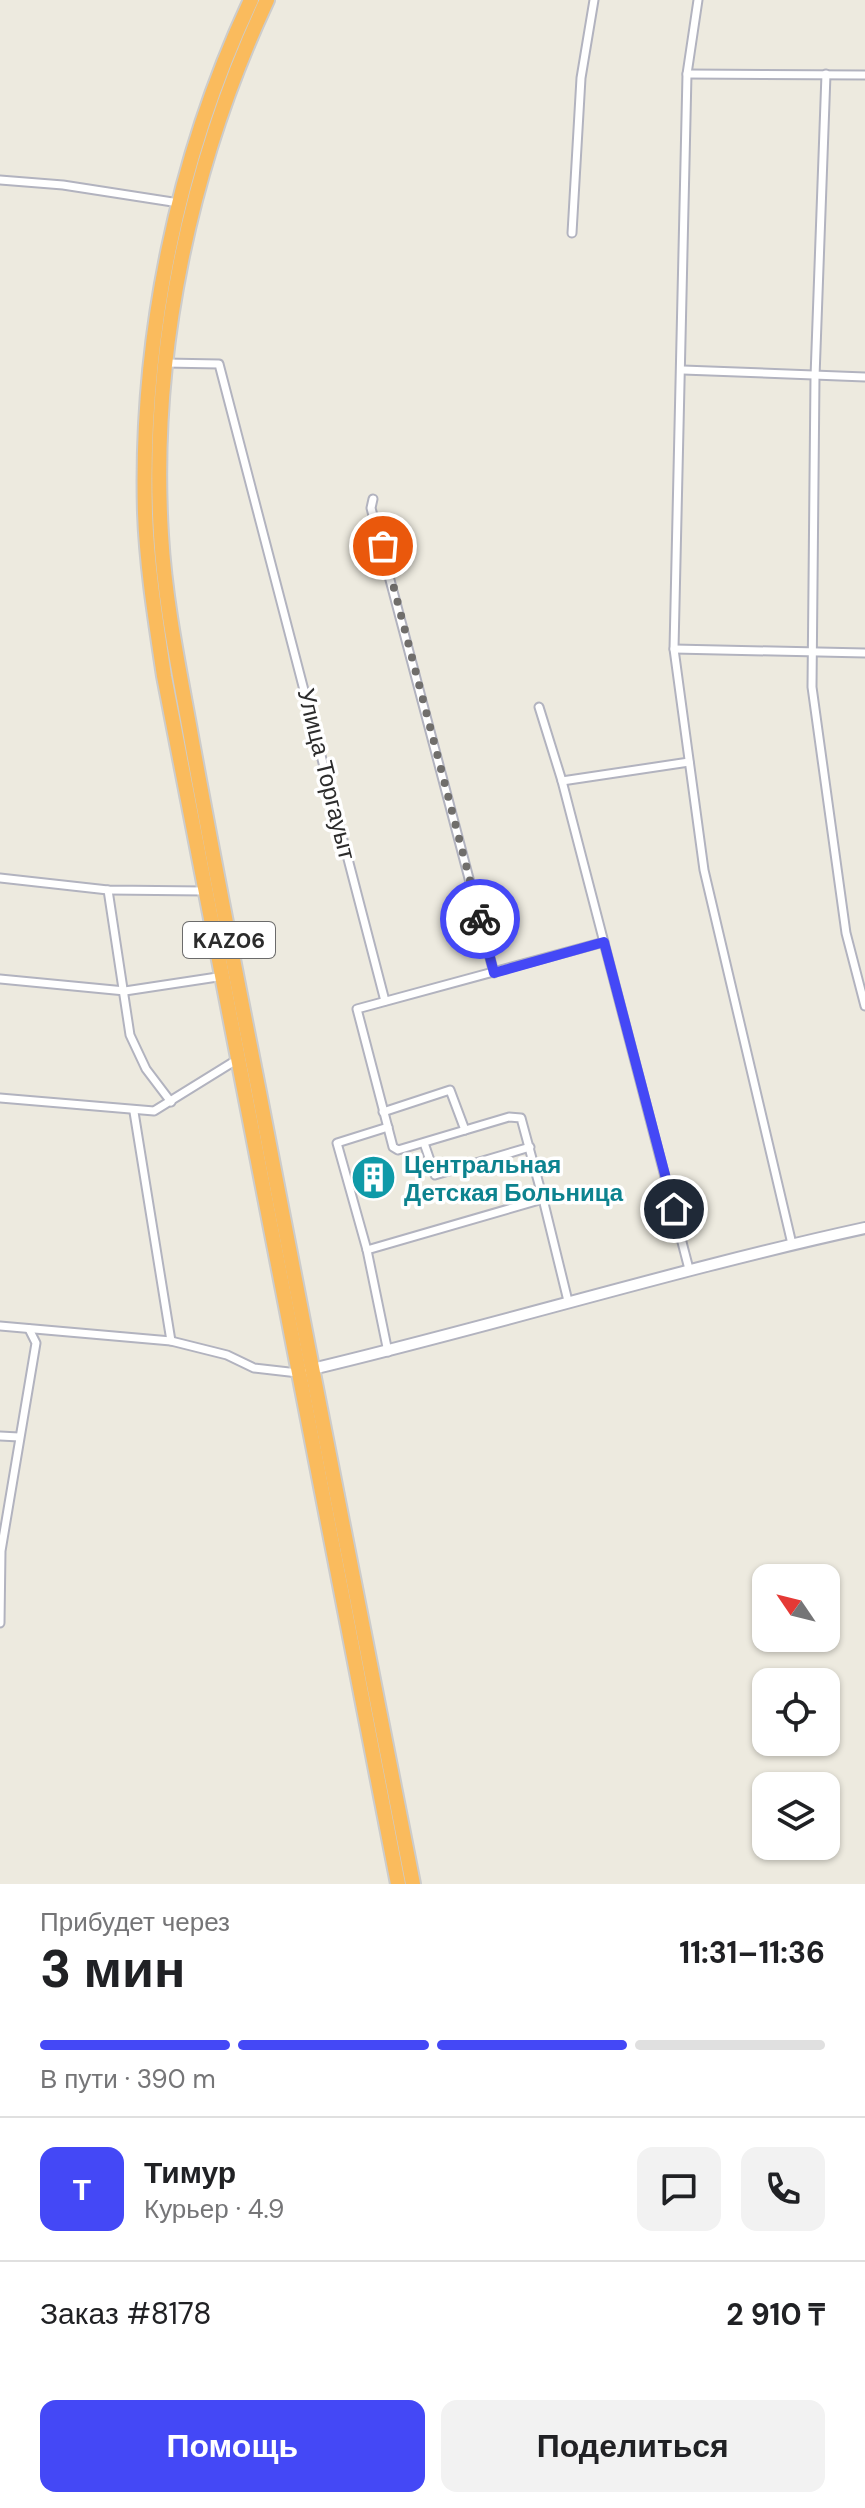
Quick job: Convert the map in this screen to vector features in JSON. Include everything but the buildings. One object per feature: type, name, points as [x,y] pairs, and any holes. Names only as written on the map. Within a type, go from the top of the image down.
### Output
[{"type":"highway","name":"KАZ06","points":[[251,0],[213,93],[179,203],[151,363],[145,472],[152,593],[172,674],[398,1884]]},
{"type":"highway","name":"KАZ06","points":[[267,0],[227,98],[196,194],[165,363],[161,535],[172,674],[206,891],[238,1059],[413,1884]]},
{"type":"main road","points":[[304,1371],[388,1352],[689,1269],[865,1228]]},
{"type":"street","points":[[572,233],[581,78],[594,0]]},
{"type":"street","points":[[698,0],[687,74],[683,370],[674,649],[704,870],[792,1244]]},
{"type":"street","points":[[687,74],[865,75]]},
{"type":"street","points":[[826,74],[815,377],[812,687],[846,933],[865,1006]]},
{"type":"street","points":[[0,180],[63,185],[179,203]]},
{"type":"street","name":"Улица Торгауыт","points":[[165,363],[219,364],[385,1001]]},
{"type":"street","points":[[683,370],[865,377]]},
{"type":"street","points":[[373,499],[371,508],[494,973]]},
{"type":"street","points":[[674,649],[865,653]]},
{"type":"street","points":[[539,707],[562,781],[689,1269]]},
{"type":"street","points":[[562,781],[689,762]]},
{"type":"street","points":[[0,878],[108,890],[206,891]]},
{"type":"street","points":[[108,890],[130,1035],[146,1069],[171,1102]]},
{"type":"street","points":[[568,1301],[521,1118],[509,1117],[398,1150],[393,1147],[357,1009],[604,942]]},
{"type":"street","points":[[0,979],[125,991],[224,976]]},
{"type":"street","points":[[0,1098],[134,1112],[154,1111],[238,1059]]},
{"type":"street","points":[[383,1112],[450,1090],[465,1130]]},
{"type":"street","points":[[134,1112],[171,1341]]},
{"type":"street","points":[[388,1127],[337,1143],[367,1250],[388,1352]]},
{"type":"street","points":[[424,1143],[435,1175],[530,1147]]},
{"type":"street","points":[[367,1250],[543,1199]]},
{"type":"street","points":[[0,1326],[171,1341],[227,1355],[254,1368],[304,1371]]},
{"type":"street","points":[[0,1623],[1,1551],[36,1343],[29,1329]]},
{"type":"street","points":[[0,1436],[19,1437]]},
{"type":"way so far","points":[[383,546],[480,919]]},
{"type":"place","name":"Центральная Детская Больница","points":[[373,1178]]},
{"type":"route","points":[[480,919],[494,973],[604,942],[674,1209]]}]
